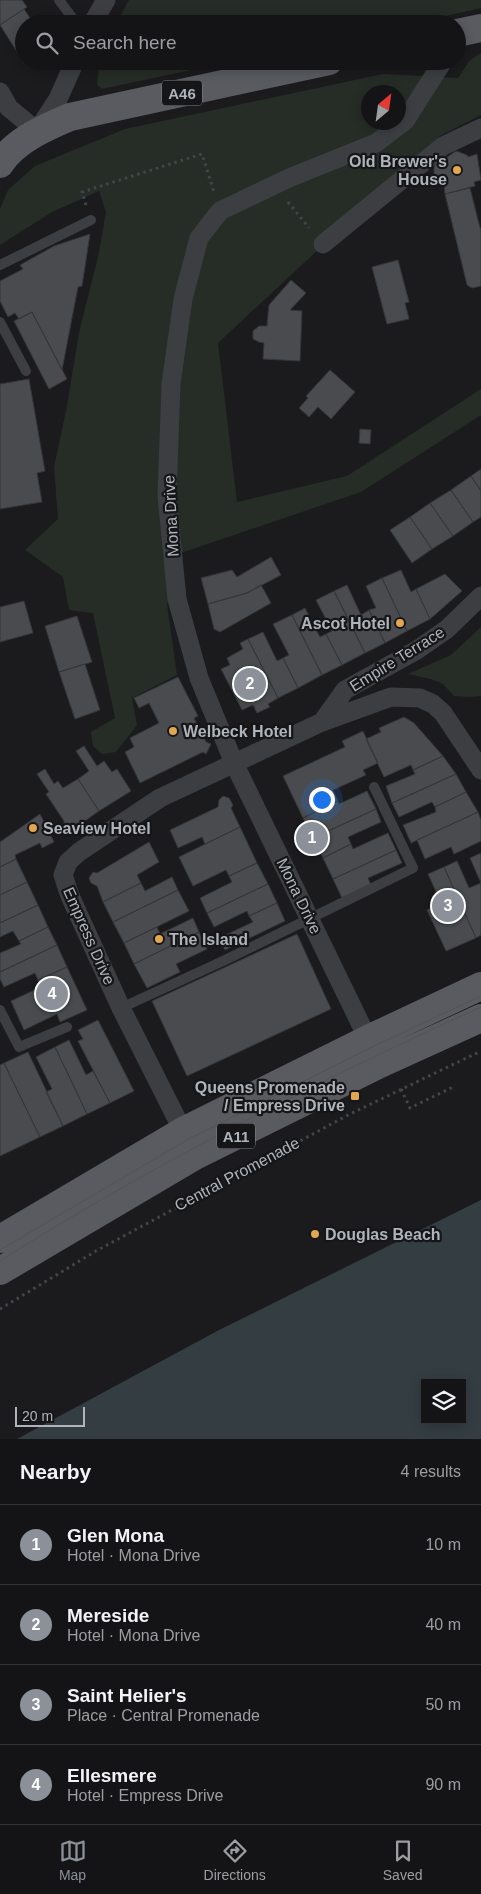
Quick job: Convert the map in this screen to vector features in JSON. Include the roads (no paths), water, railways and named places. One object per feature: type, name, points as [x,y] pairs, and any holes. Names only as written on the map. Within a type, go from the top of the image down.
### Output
[{"type":"main road","points":[[466,31],[481,28]]},
{"type":"main road","name":"A46","points":[[0,164],[4,158],[37,131],[70,117],[287,70]]},
{"type":"main road","name":"A11","points":[[0,1239],[183,1131],[368,1039],[481,986]]},
{"type":"main road","name":"Central Promenade","points":[[0,1271],[195,1156],[380,1064],[481,1018]]},
{"type":"street","points":[[97,15],[106,0]]},
{"type":"street","points":[[0,92],[10,108],[37,131],[58,99],[71,70]]},
{"type":"street","name":"Mona Drive","points":[[380,1064],[234,763],[199,678],[177,599],[167,496],[171,384],[183,299],[199,238],[220,211],[376,143],[406,121],[438,70]]},
{"type":"street","points":[[323,244],[443,146],[481,128]]},
{"type":"street","name":"Empire Terrace","points":[[234,763],[322,722],[345,690],[418,650],[447,630],[481,596]]},
{"type":"street","points":[[322,722],[391,697],[420,698],[433,704],[443,713],[481,770]]},
{"type":"street","name":"Empress Drive","points":[[195,1156],[121,1008],[62,875],[68,862],[78,852],[160,798],[234,763]]},
{"type":"lane","points":[[59,0],[70,15]]},
{"type":"lane","points":[[0,265],[91,220]]},
{"type":"lane","points":[[0,322],[26,371]]},
{"type":"lane","points":[[121,1008],[223,961],[413,868],[374,787]]},
{"type":"lane","points":[[0,1010],[18,1047],[67,1027]]},
{"type":"tram line","points":[[0,1250],[187,1140],[372,1047],[481,996]]},
{"type":"tram line","points":[[0,1261],[116,1191],[236,1126],[419,1035],[481,1007]]},
{"type":"place","name":"Old Brewer's House","points":[[457,170]]},
{"type":"place","name":"Ascot Hotel","points":[[400,623]]},
{"type":"place","name":"Mereside","points":[[250,684]]},
{"type":"place","name":"Welbeck Hotel","points":[[173,731]]},
{"type":"place","name":"Seaview Hotel","points":[[33,828]]},
{"type":"place","name":"Glen Mona","points":[[312,838]]},
{"type":"place","name":"Saint Helier's","points":[[448,906]]},
{"type":"place","name":"The Island","points":[[159,939]]},
{"type":"place","name":"Ellesmere","points":[[52,994]]},
{"type":"place","name":"Queens Promenade / Empress Drive","points":[[355,1096]]},
{"type":"place","name":"Douglas Beach","points":[[315,1234]]}]
